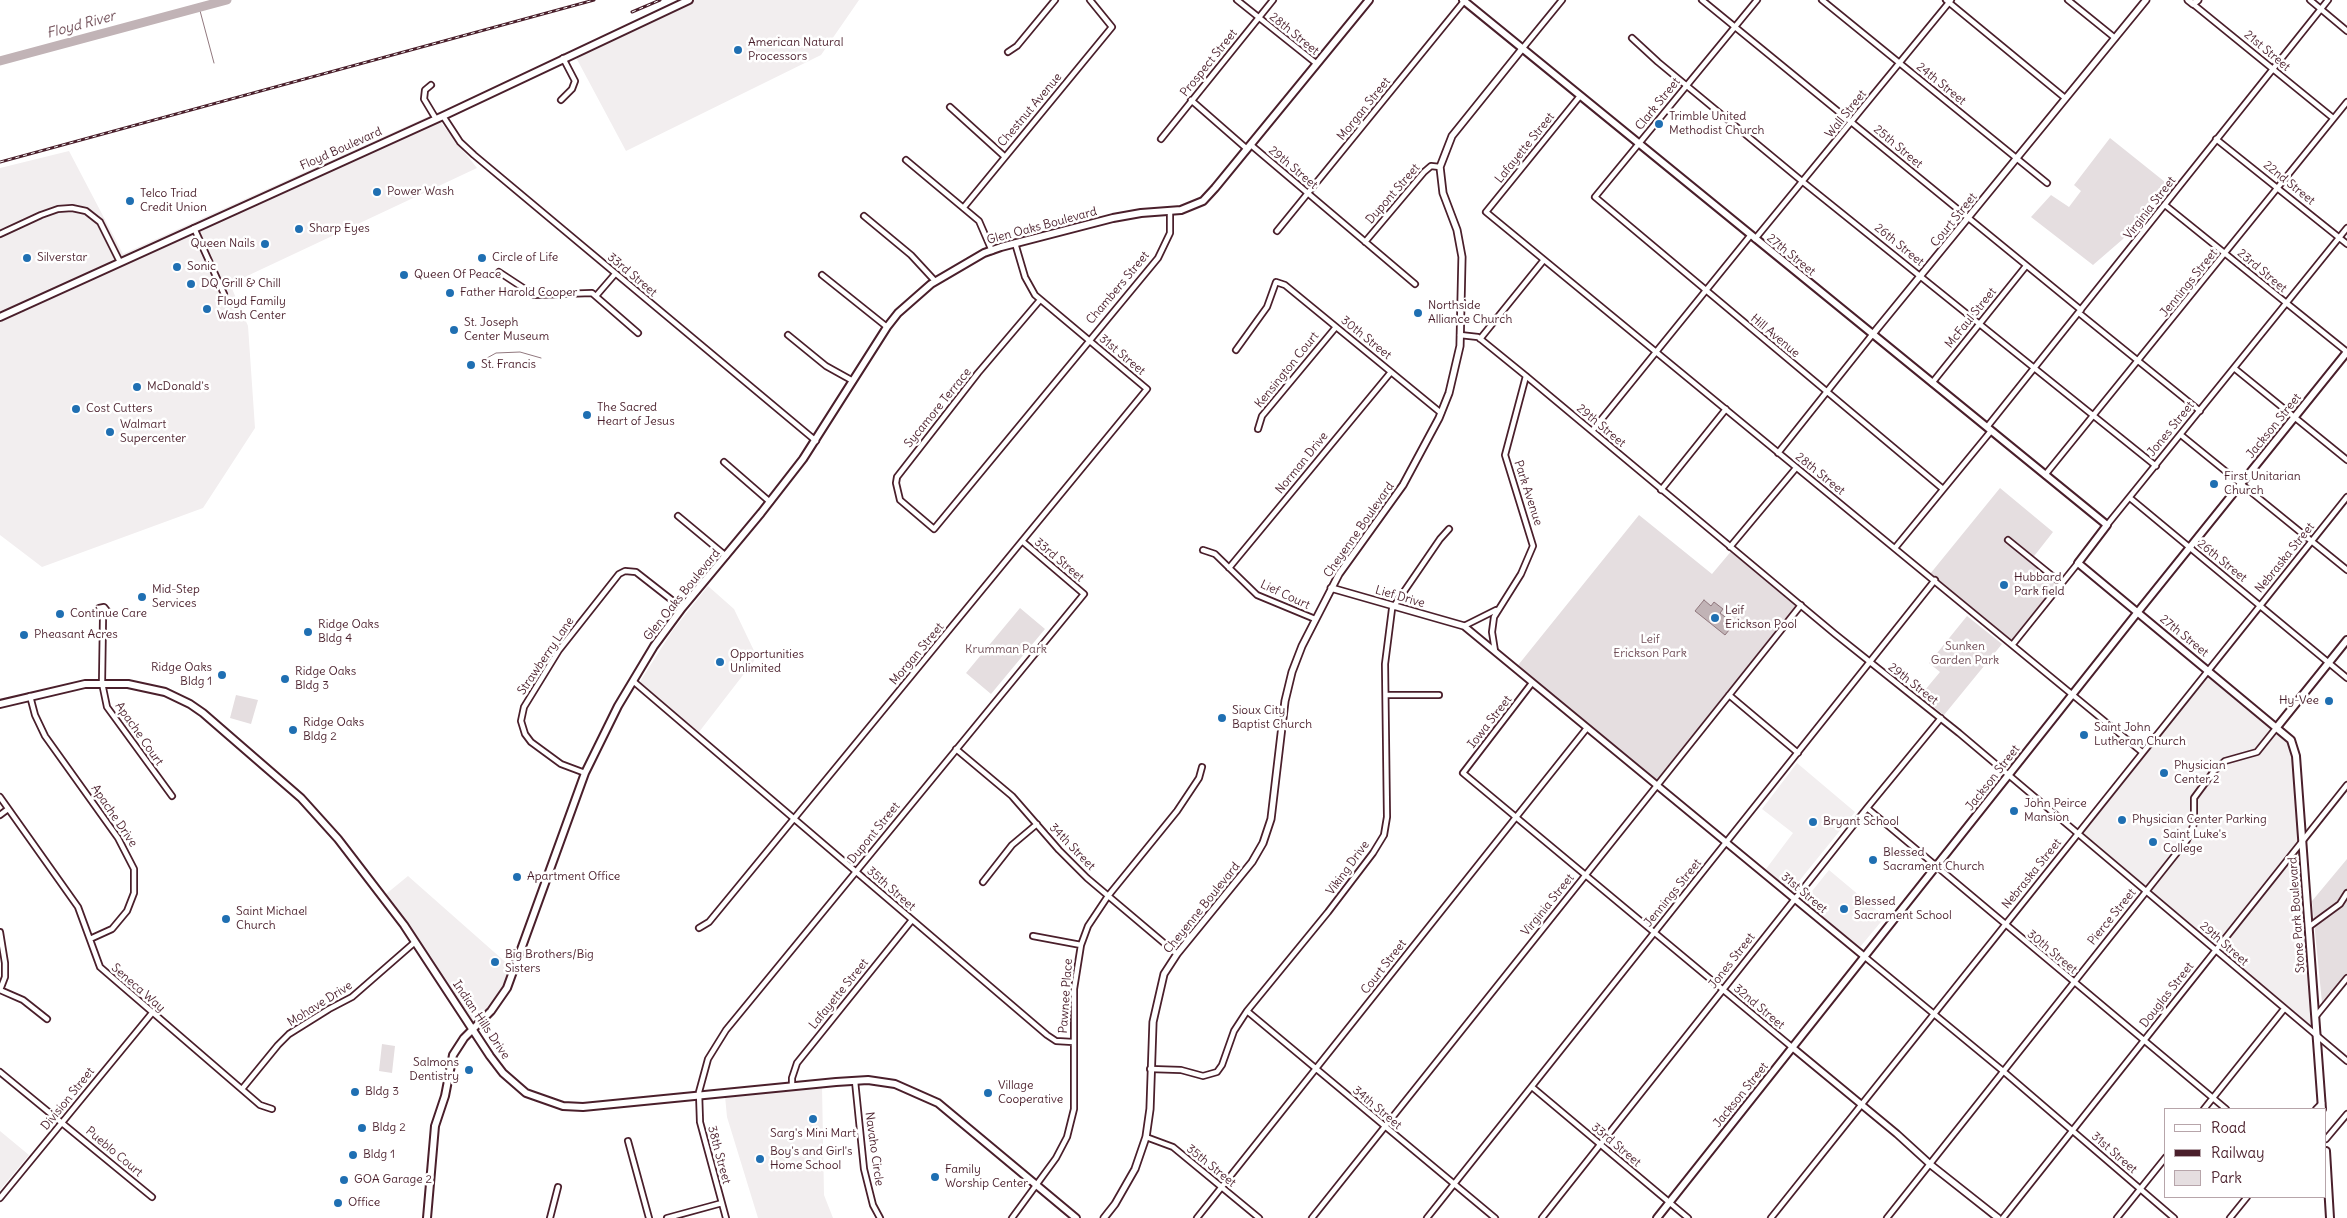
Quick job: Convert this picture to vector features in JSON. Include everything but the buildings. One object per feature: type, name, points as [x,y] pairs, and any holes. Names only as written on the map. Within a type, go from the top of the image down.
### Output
[{"type":"main road","name":"Floyd Boulevard","points":[[0,317],[443,116],[689,0]]},
{"type":"main road","points":[[1170,211],[1189,208],[1203,201],[1369,0]]},
{"type":"main road","name":"27th Street","points":[[1464,0],[1752,238],[2107,525]]},
{"type":"main road","name":"Glen Oaks Boulevard","points":[[427,1218],[435,1126],[445,1096],[453,1055],[472,1030],[491,1011],[507,988],[585,773],[618,706],[654,646],[682,608],[770,502],[816,441],[887,327],[898,313],[935,281],[967,261],[992,250],[1113,218],[1141,213],[1170,211]]},
{"type":"main road","name":"Jackson Street","points":[[1657,1218],[2347,352]]},
{"type":"main road","name":"Jones Street","points":[[2078,563],[2107,525]]},
{"type":"main road","name":"27th Street","points":[[2078,563],[2277,727]]},
{"type":"main road","name":"Pierce Street","points":[[2277,727],[2347,640]]},
{"type":"main road","name":"Indian Hills Drive","points":[[0,704],[61,688],[102,683],[134,685],[165,692],[190,704],[224,730],[317,814],[415,942],[472,1030],[503,1073],[526,1093],[562,1106],[583,1106],[855,1081],[895,1084],[932,1100],[1076,1218]]},
{"type":"main road","name":"Stone Park Boulevard","points":[[2277,727],[2295,746],[2322,1106]]},
{"type":"main road","points":[[2327,1173],[2329,1217]]},
{"type":"street","points":[[1008,52],[1017,46],[1055,0]]},
{"type":"street","name":"Chestnut Avenue","points":[[964,207],[1112,27],[1090,0]]},
{"type":"street","name":"28th Street","points":[[1237,0],[1317,64]]},
{"type":"street","name":"Prospect Street","points":[[1161,139],[1273,0]]},
{"type":"street","name":"Morgan Street","points":[[1278,231],[1464,0]]},
{"type":"street","points":[[1522,49],[1562,0]]},
{"type":"street","name":"25th Street","points":[[1702,0],[1852,121],[2200,411]]},
{"type":"street","name":"Clark Street","points":[[1595,197],[1757,0]]},
{"type":"street","name":"24th Street","points":[[1822,0],[2047,183]]},
{"type":"street","points":[[2068,0],[2115,38]]},
{"type":"street","name":"Court Street","points":[[1778,453],[2146,0]]},
{"type":"street","points":[[2310,0],[2347,31]]},
{"type":"street","name":"Virginia Street","points":[[1895,548],[1943,489],[2034,368],[2328,0]]},
{"type":"street","points":[[1949,1],[2065,98]]},
{"type":"street","name":"Wall Street","points":[[1592,432],[1705,291],[1803,182],[1949,1]]},
{"type":"street","name":"21st Street","points":[[2193,1],[2272,69],[2334,118]]},
{"type":"street","name":"26th Street","points":[[1632,38],[1803,182],[2156,466]]},
{"type":"street","name":"Cheyenne Boulevard","points":[[1104,1218],[1132,1176],[1146,1137],[1150,1109],[1153,1022],[1164,974],[1177,954],[1252,862],[1268,834],[1287,692],[1292,672],[1331,588],[1402,485],[1441,413],[1456,371],[1460,335],[1462,258],[1457,230],[1443,193],[1440,167],[1452,136],[1522,49]]},
{"type":"street","points":[[561,100],[572,89],[576,81],[563,58]]},
{"type":"street","points":[[431,85],[425,90],[424,99],[436,118]]},
{"type":"street","name":"Lafayette Street","points":[[1486,212],[1580,96]]},
{"type":"street","name":"29th Street","points":[[1191,100],[1308,194],[1415,284]]},
{"type":"street","name":"Jennings Street","points":[[2045,475],[2226,254],[2347,102]]},
{"type":"street","points":[[950,107],[1004,156]]},
{"type":"street","name":"33rd Street","points":[[443,116],[460,142],[474,155],[816,441]]},
{"type":"street","name":"22nd Street","points":[[2216,140],[2279,188],[2347,244]]},
{"type":"street","points":[[906,160],[978,220],[992,250]]},
{"type":"street","name":"Dupont Street","points":[[1365,242],[1424,172],[1431,166],[1440,167]]},
{"type":"street","name":"Hill Avenue","points":[[1595,197],[1943,489]]},
{"type":"street","name":"23rd Street","points":[[2165,205],[2347,352]]},
{"type":"street","points":[[0,234],[41,215],[58,209],[72,208],[86,212],[100,222],[120,262]]},
{"type":"street","name":"Chambers Street","points":[[934,529],[1164,247],[1170,233],[1170,211]]},
{"type":"street","name":"28th Street","points":[[1486,212],[1543,261],[1657,350],[1796,468],[2013,644],[2142,752]]},
{"type":"street","points":[[864,216],[911,255],[935,281]]},
{"type":"street","points":[[194,228],[224,294]]},
{"type":"street","name":"Jones Street","points":[[2107,525],[2347,228]]},
{"type":"street","name":"31st Street","points":[[1015,243],[1029,286],[1040,300],[1147,389]]},
{"type":"street","points":[[1480,339],[1543,261]]},
{"type":"street","name":"McFaul Street","points":[[1932,383],[2026,266]]},
{"type":"street","points":[[499,272],[534,295],[592,292],[638,333]]},
{"type":"street","points":[[596,296],[615,274]]},
{"type":"street","points":[[822,275],[887,327]]},
{"type":"street","name":"30th Street","points":[[1236,350],[1266,307],[1276,282],[1285,285],[1441,413]]},
{"type":"street","name":"Sycamore Terrace","points":[[934,529],[900,500],[896,483],[897,477],[978,373],[1040,300]]},
{"type":"street","name":"Kensington Court","points":[[1258,429],[1262,416],[1336,327]]},
{"type":"street","points":[[788,335],[826,366],[853,380]]},
{"type":"street","name":"29th Street","points":[[1460,335],[1480,339],[1526,376],[1869,662],[1940,718],[2347,1061]]},
{"type":"street","points":[[2234,368],[2347,460]]},
{"type":"street","name":"Norman Drive","points":[[1229,568],[1391,372]]},
{"type":"street","name":"Park Avenue","points":[[1495,651],[1492,632],[1494,617],[1521,574],[1533,546],[1506,455],[1526,376]]},
{"type":"street","name":"Morgan Street","points":[[699,928],[709,922],[1147,389]]},
{"type":"street","points":[[1661,490],[1726,409]]},
{"type":"street","points":[[2181,435],[2347,570]]},
{"type":"street","points":[[724,462],[770,502]]},
{"type":"street","points":[[1730,546],[1796,468]]},
{"type":"street","name":"Nebraska Street","points":[[1772,1218],[2004,924],[2347,497]]},
{"type":"street","name":"26th Street","points":[[2130,498],[2347,678]]},
{"type":"street","points":[[678,516],[726,556]]},
{"type":"street","name":"Viking Drive","points":[[1150,1069],[1180,1070],[1203,1076],[1218,1072],[1234,1031],[1247,1012],[1329,910],[1372,854],[1384,835],[1388,817],[1386,653],[1393,605],[1440,538],[1449,530]]},
{"type":"street","points":[[2008,540],[2061,582]]},
{"type":"street","name":"33rd Street","points":[[1022,541],[1084,594]]},
{"type":"street","name":"Lief Court","points":[[1203,550],[1215,554],[1257,595],[1315,619]]},
{"type":"street","name":"Jones Street","points":[[2013,644],[2078,563]]},
{"type":"street","name":"Strawberry Lane","points":[[585,773],[561,764],[531,742],[525,734],[521,721],[524,707],[559,650],[619,574],[625,570],[636,572],[682,608]]},
{"type":"street","name":"Jennings Street","points":[[1427,1218],[1935,580]]},
{"type":"street","name":"Lief Drive","points":[[1331,588],[1464,626]]},
{"type":"street","name":"Dupont Street","points":[[699,1095],[705,1066],[715,1044],[1084,594]]},
{"type":"street","name":"Virginia Street","points":[[1312,1218],[1801,605]]},
{"type":"street","points":[[1464,626],[1498,609]]},
{"type":"street","name":"Apache Court","points":[[103,618],[102,683],[107,707],[172,796]]},
{"type":"street","name":"31st Street","points":[[1464,626],[2003,1071],[2174,1218]]},
{"type":"street","name":"35th Street","points":[[633,681],[1047,1035],[1056,1041],[1073,1042]]},
{"type":"street","name":"Iowa Street","points":[[1463,772],[1532,683]]},
{"type":"street","points":[[1387,695],[1439,695]]},
{"type":"street","points":[[1728,695],[1798,752]]},
{"type":"street","name":"Apache Drive","points":[[30,696],[45,736],[122,844],[134,869],[134,894],[127,911],[108,932],[90,939]]},
{"type":"street","name":"Jones Street","points":[[1542,1218],[1866,808],[1940,718]]},
{"type":"street","name":"Pierce Street","points":[[1887,1218],[1931,1165],[2192,833],[2194,798],[2214,771],[2225,761],[2257,752],[2277,727]]},
{"type":"street","name":"Court Street","points":[[1197,1218],[1587,728]]},
{"type":"street","name":"34th Street","points":[[956,749],[1012,796],[1073,864],[1177,954]]},
{"type":"street","name":"Pawnee Place","points":[[1012,1218],[1056,1158],[1069,1128],[1074,1109],[1074,989],[1081,945],[1088,926],[1108,896],[1177,811],[1198,778],[1202,766]]},
{"type":"street","name":"32nd Street","points":[[1463,772],[1792,1048],[1862,1104],[1931,1165],[1998,1218]]},
{"type":"street","name":"Douglas Street","points":[[2003,1218],[2347,785]]},
{"type":"street","name":"Seneca Way","points":[[0,798],[73,899],[81,914],[100,967],[260,1105],[272,1109]]},
{"type":"street","name":"30th Street","points":[[1866,808],[2225,1108]]},
{"type":"street","points":[[0,815],[8,809]]},
{"type":"street","points":[[983,882],[1012,844],[1037,824]]},
{"type":"street","points":[[2310,926],[2340,904],[2347,893]]},
{"type":"street","name":"Lafayette Street","points":[[792,1086],[792,1078],[797,1063],[912,920]]},
{"type":"street","points":[[0,932],[5,963],[5,977],[0,990],[23,1000],[47,1019]]},
{"type":"street","points":[[1033,936],[1081,945]]},
{"type":"street","name":"Mohave Drive","points":[[242,1089],[290,1034],[329,1009],[352,998],[415,942]]},
{"type":"street","points":[[2316,1016],[2347,978]]},
{"type":"street","points":[[2205,1108],[2284,1008]]},
{"type":"street","name":"34th Street","points":[[1247,1012],[1495,1218]]},
{"type":"street","name":"Division Street","points":[[0,1198],[152,1013]]},
{"type":"street","name":"Pueblo Court","points":[[0,1072],[152,1197]]},
{"type":"street","name":"Navaho Circle","points":[[855,1081],[864,1170],[873,1205],[880,1218]]},
{"type":"street","name":"33rd Street","points":[[1532,1087],[1688,1218]]},
{"type":"street","name":"38th Street","points":[[699,1095],[700,1122],[726,1218]]},
{"type":"street","points":[[2327,1138],[2347,1114]]},
{"type":"street","name":"35th Street","points":[[1146,1137],[1172,1147],[1259,1218]]},
{"type":"street","points":[[628,1141],[649,1218]]},
{"type":"street","points":[[2117,1218],[2164,1159]]},
{"type":"street","points":[[550,1218],[558,1187]]},
{"type":"street","points":[[2230,1218],[2246,1198]]},
{"type":"street","points":[[667,1218],[722,1202]]},
{"type":"shaded area","points":[[680,0],[859,0],[821,55],[626,151],[572,50]]},
{"type":"shaded area","points":[[438,112],[442,124],[477,168],[230,284],[248,326],[255,428],[203,508],[42,567],[0,535],[0,168],[69,151],[123,254]]},
{"type":"shaded area","points":[[708,586],[734,609],[757,657],[699,732],[639,683],[673,630]]},
{"type":"shaded area","name":"Leif Erickson Pool","points":[[1704,600],[1711,606],[1714,602],[1723,609],[1720,613],[1734,624],[1725,635],[1695,611]]},
{"type":"shaded area","points":[[2208,670],[2295,746],[2317,1037],[2077,834]]},
{"type":"shaded area","name":"Bryant School","points":[[1797,763],[1855,812],[1791,891],[1766,869],[1793,833],[1762,809]]},
{"type":"shaded area","name":"Blessed Sacrament School","points":[[1829,870],[1885,917],[1860,947],[1804,901]]},
{"type":"shaded area","points":[[408,876],[511,967],[501,991],[474,1023],[386,894]]},
{"type":"shaded area","points":[[822,1086],[824,1195],[833,1218],[758,1218],[727,1117],[725,1096]]},
{"type":"shaded area","points":[[0,1131],[29,1155],[0,1190]]},
{"type":"green space","points":[[2110,138],[2165,182],[2123,239],[2093,265],[2031,217],[2051,195],[2069,207],[2081,191],[2074,185]]},
{"type":"green space","points":[[2000,488],[2053,532],[2031,560],[2060,583],[2012,642],[1930,574]]},
{"type":"green space","name":"Leif Erickson Park","points":[[1639,515],[1712,574],[1733,549],[1801,605],[1655,786],[1515,669]]},
{"type":"green space","name":"Krumman Park","points":[[1020,608],[1045,629],[991,694],[966,673]]},
{"type":"green space","name":"Sunken Garden Park","points":[[1967,616],[2002,644],[1944,715],[1920,696],[1940,672],[1929,663]]},
{"type":"green space","points":[[236,695],[258,700],[251,724],[230,718]]},
{"type":"green space","points":[[2347,859],[2347,973],[2322,1003],[2312,901]]},
{"type":"green space","points":[[382,1044],[395,1046],[392,1073],[379,1071]]},
{"type":"waterway","name":"Floyd River","points":[[213,0],[214,4]]},
{"type":"waterway","name":"Floyd River","points":[[0,61],[227,0]]},
{"type":"waterway","points":[[199,7],[214,63]]},
{"type":"waterway","points":[[487,358],[496,353],[520,352],[541,358]]},
{"type":"railway","points":[[0,162],[594,0]]},
{"type":"railway","points":[[632,12],[660,0]]},
{"type":"place","name":"American Natural Processors","points":[[738,50]]},
{"type":"place","name":"Trimble United Methodist Church","points":[[1659,124]]},
{"type":"place","name":"Power Wash","points":[[377,192]]},
{"type":"place","name":"Telco Triad Credit Union","points":[[130,201]]},
{"type":"place","name":"Sharp Eyes","points":[[299,229]]},
{"type":"place","name":"Queen Nails","points":[[265,244]]},
{"type":"place","name":"Silverstar","points":[[27,258]]},
{"type":"place","name":"Circle of Life","points":[[482,258]]},
{"type":"place","name":"Sonic","points":[[177,267]]},
{"type":"place","name":"Queen Of Peace","points":[[404,275]]},
{"type":"place","name":"DQ Grill & Chill","points":[[191,284]]},
{"type":"place","name":"Father Harold Cooper","points":[[450,293]]},
{"type":"place","name":"Floyd Family Wash Center","points":[[207,309]]},
{"type":"place","name":"Northside Alliance Church","points":[[1418,313]]},
{"type":"place","name":"St. Joseph Center Museum","points":[[454,330]]},
{"type":"place","name":"St. Francis","points":[[471,365]]},
{"type":"place","name":"McDonald's","points":[[137,387]]},
{"type":"place","name":"Cost Cutters","points":[[76,409]]},
{"type":"place","name":"The Sacred Heart of Jesus","points":[[587,415]]},
{"type":"place","name":"Walmart Supercenter","points":[[110,432]]},
{"type":"place","name":"First Unitarian Church","points":[[2214,484]]},
{"type":"place","name":"Hubbard Park field","points":[[2004,585]]},
{"type":"place","name":"Mid-Step Services","points":[[142,597]]},
{"type":"place","name":"Continue Care","points":[[60,614]]},
{"type":"place","name":"Leif Erickson Pool","points":[[1715,618]]},
{"type":"place","name":"Ridge Oaks Bldg 4","points":[[308,632]]},
{"type":"place","name":"Pheasant Acres","points":[[24,635]]},
{"type":"place","name":"Opportunities Unlimited","points":[[720,662]]},
{"type":"place","name":"Ridge Oaks Bldg 1","points":[[222,675]]},
{"type":"place","name":"Ridge Oaks Bldg 3","points":[[285,679]]},
{"type":"place","name":"Hy-Vee","points":[[2329,701]]},
{"type":"place","name":"Sioux City Baptist Church","points":[[1222,718]]},
{"type":"place","name":"Ridge Oaks Bldg 2","points":[[293,730]]},
{"type":"place","name":"Saint John Lutheran Church","points":[[2084,735]]},
{"type":"place","name":"Physician Center 2","points":[[2164,773]]},
{"type":"place","name":"John Peirce Mansion","points":[[2014,811]]},
{"type":"place","name":"Physician Center Parking","points":[[2122,820]]},
{"type":"place","name":"Bryant School","points":[[1813,822]]},
{"type":"place","name":"Saint Luke's College","points":[[2153,842]]},
{"type":"place","name":"Blessed Sacrament Church","points":[[1873,860]]},
{"type":"place","name":"Apartment Office","points":[[517,877]]},
{"type":"place","name":"Blessed Sacrament School","points":[[1844,909]]},
{"type":"place","name":"Saint Michael Church","points":[[226,919]]},
{"type":"place","name":"Big Brothers/Big Sisters","points":[[495,962]]},
{"type":"place","name":"Salmons Dentistry","points":[[469,1070]]},
{"type":"place","name":"Bldg 3","points":[[355,1092]]},
{"type":"place","name":"Village Cooperative","points":[[988,1093]]},
{"type":"place","name":"Sarg's Mini Mart","points":[[813,1119]]},
{"type":"place","name":"Bldg 2","points":[[362,1128]]},
{"type":"place","name":"Bldg 1","points":[[353,1155]]},
{"type":"place","name":"Boy's and Girl's Home School","points":[[760,1159]]},
{"type":"place","name":"Family Worship Center","points":[[935,1177]]},
{"type":"place","name":"GOA Garage 2","points":[[344,1180]]},
{"type":"place","name":"Office","points":[[338,1203]]}]
